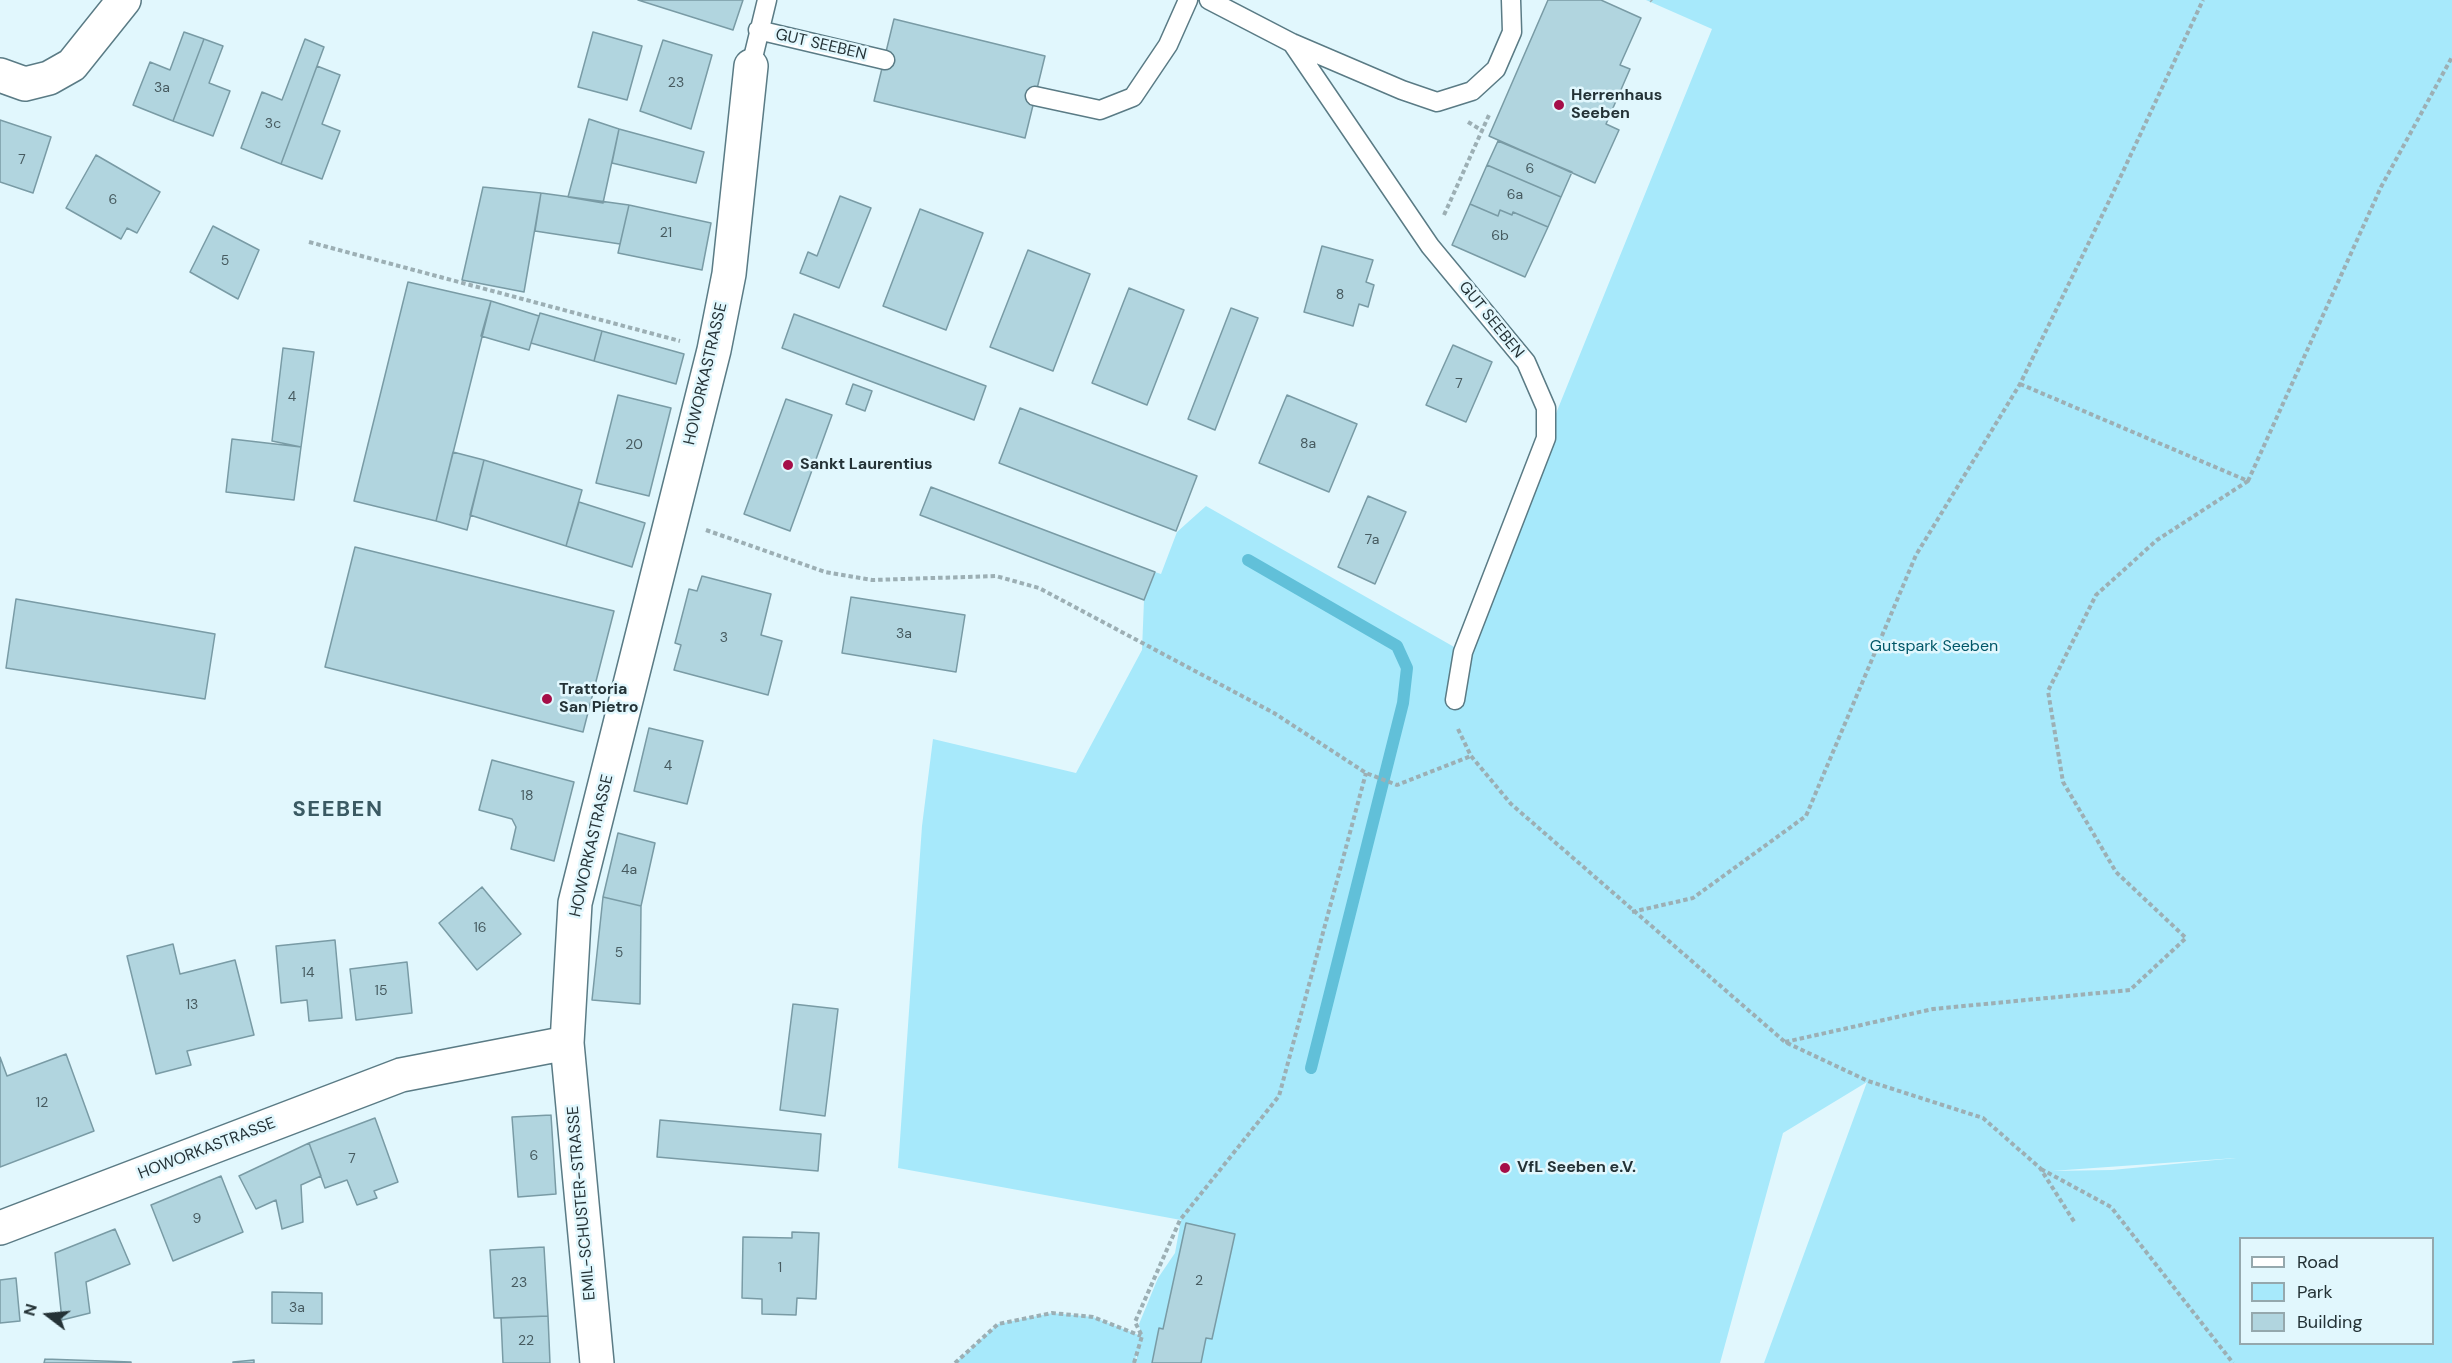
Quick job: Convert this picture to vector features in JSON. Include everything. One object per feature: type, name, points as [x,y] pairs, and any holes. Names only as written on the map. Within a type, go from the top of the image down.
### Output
[{"type":"street","points":[[0,75],[25,84],[49,78],[72,65],[124,0]]},
{"type":"street","name":"HOWORKASTRASSE","points":[[0,1228],[401,1075],[567,1042],[575,903],[714,350],[729,274],[751,66]]},
{"type":"street","name":"EMIL-SCHUSTER-STRASSE","points":[[567,1042],[597,1363]]},
{"type":"lane","name":"GUT SEEBEN","points":[[751,66],[758,30],[768,0]]},
{"type":"lane","points":[[1035,96],[1100,110],[1133,97],[1168,45],[1188,0]]},
{"type":"lane","name":"GUT SEEBEN","points":[[1209,0],[1292,43],[1402,90],[1437,102],[1472,91],[1496,69],[1512,32],[1511,0]]},
{"type":"lane","name":"GUT SEEBEN","points":[[758,30],[885,60]]},
{"type":"lane","name":"GUT SEEBEN","points":[[1292,43],[1430,246],[1526,362],[1546,408],[1546,438],[1463,652],[1455,700]]},
{"type":"path","points":[[1632,912],[1693,898],[1806,816],[1916,555],[2020,384],[2203,0]]},
{"type":"path","points":[[1785,1042],[1933,1009],[2130,990],[2186,938],[2116,872],[2063,782],[2048,691],[2096,595],[2157,540],[2248,482],[2381,187],[2452,57]]},
{"type":"path","points":[[1430,246],[1491,111]]},
{"type":"path","points":[[309,242],[714,350]]},
{"type":"path","points":[[2020,384],[2248,482]]},
{"type":"path","points":[[671,517],[825,572],[872,580],[996,576],[1039,588],[1274,713],[1366,773],[1397,784],[1471,756],[1511,804],[1632,912],[1785,1042],[1868,1081],[1983,1118],[2040,1168],[2111,1208],[2233,1363]]},
{"type":"path","points":[[1134,1363],[1142,1336],[1135,1322],[1180,1220],[1279,1096],[1366,773]]},
{"type":"path","points":[[2040,1168],[2075,1223]]},
{"type":"path","points":[[955,1363],[998,1324],[1052,1313],[1093,1317],[1142,1336]]},
{"type":"green space","name":"Gutspark Seeben","points":[[1646,0],[2452,0],[2452,1363],[1764,1363],[1867,1082],[1783,1133],[1720,1363],[1136,1363],[1138,1349],[1134,1363],[955,1363],[998,1324],[1052,1313],[1093,1317],[1141,1336],[1139,1324],[1158,1278],[1175,1253],[1181,1220],[898,1168],[922,826],[933,739],[1076,773],[1142,650],[1144,600],[1155,572],[1161,574],[1177,532],[1206,506],[1463,652],[1546,438],[1712,29]],"holes":[[[2236,1158],[2112,1170],[2051,1171]]]},
{"type":"building","points":[[638,0],[743,0],[733,30]]},
{"type":"building","name":"Herrenhaus Seeben","points":[[1548,0],[1601,0],[1641,18],[1620,65],[1630,69],[1606,124],[1619,130],[1595,183],[1489,136]]},
{"type":"building","points":[[894,19],[1045,56],[1025,138],[874,101]]},
{"type":"building","points":[[184,32],[204,39],[173,121],[133,105],[150,62],[170,70]]},
{"type":"building","points":[[593,32],[642,46],[627,100],[578,87]]},
{"type":"building","points":[[204,39],[223,46],[209,83],[230,91],[213,136],[173,121]]},
{"type":"building","points":[[305,39],[324,47],[281,164],[241,148],[262,92],[282,100]]},
{"type":"building","points":[[663,40],[712,55],[691,129],[640,111]]},
{"type":"building","points":[[317,66],[340,75],[322,124],[340,131],[322,179],[281,164]]},
{"type":"building","points":[[589,119],[619,129],[603,203],[568,197]]},
{"type":"building","points":[[0,120],[51,137],[33,193],[0,182]]},
{"type":"building","points":[[619,129],[704,152],[696,183],[612,163]]},
{"type":"building","points":[[1498,141],[1572,172],[1561,197],[1487,165]]},
{"type":"building","points":[[96,155],[160,192],[137,233],[127,228],[121,239],[66,208]]},
{"type":"building","points":[[1487,165],[1561,197],[1548,227],[1513,212],[1512,215],[1500,210],[1498,216],[1470,204]]},
{"type":"building","points":[[483,187],[541,193],[524,292],[462,280]]},
{"type":"building","points":[[541,193],[629,205],[620,244],[535,231]]},
{"type":"building","points":[[840,196],[871,208],[839,288],[800,273],[808,252],[817,256]]},
{"type":"building","points":[[1470,204],[1498,216],[1500,210],[1512,215],[1513,212],[1548,227],[1525,277],[1452,245]]},
{"type":"building","points":[[629,205],[711,223],[702,270],[618,253]]},
{"type":"building","points":[[920,209],[983,233],[946,330],[883,306]]},
{"type":"building","points":[[213,226],[259,250],[238,299],[190,272]]},
{"type":"building","points":[[1322,246],[1373,260],[1366,282],[1374,285],[1368,307],[1359,304],[1353,326],[1304,312]]},
{"type":"building","points":[[1028,250],[1090,274],[1053,371],[990,347]]},
{"type":"building","points":[[408,282],[491,301],[436,521],[354,501]]},
{"type":"building","points":[[1129,288],[1184,310],[1147,405],[1092,383]]},
{"type":"building","points":[[491,301],[539,316],[529,350],[481,336]]},
{"type":"building","points":[[1231,308],[1258,318],[1215,430],[1188,419]]},
{"type":"building","points":[[540,313],[602,331],[594,361],[531,343]]},
{"type":"building","points":[[794,314],[986,386],[974,420],[782,348]]},
{"type":"building","points":[[602,331],[684,354],[676,384],[594,361]]},
{"type":"building","points":[[1453,345],[1492,362],[1466,422],[1426,405]]},
{"type":"building","points":[[283,348],[314,352],[301,447],[272,441]]},
{"type":"building","points":[[853,384],[872,391],[865,411],[846,404]]},
{"type":"building","points":[[618,395],[671,408],[649,496],[596,483]]},
{"type":"building","points":[[1287,395],[1357,424],[1329,492],[1259,463]]},
{"type":"building","name":"Sankt Laurentius","points":[[786,399],[832,415],[790,531],[744,514]]},
{"type":"building","points":[[1020,408],[1197,476],[1176,531],[999,463]]},
{"type":"building","points":[[232,439],[301,447],[294,500],[226,492]]},
{"type":"building","points":[[453,452],[484,460],[467,530],[436,521]]},
{"type":"building","points":[[484,460],[582,490],[566,546],[470,515]]},
{"type":"building","points":[[931,487],[1155,572],[1144,600],[920,515]]},
{"type":"building","points":[[1368,496],[1406,512],[1375,584],[1338,567]]},
{"type":"building","points":[[579,502],[645,523],[632,567],[566,546]]},
{"type":"building","points":[[355,547],[614,611],[583,732],[325,667]]},
{"type":"building","points":[[702,576],[771,594],[761,635],[782,641],[768,695],[674,670],[681,645],[675,643],[689,589],[697,591]]},
{"type":"building","points":[[851,597],[965,615],[956,672],[842,653]]},
{"type":"building","points":[[16,599],[215,634],[205,699],[6,668]]},
{"type":"building","points":[[649,728],[703,741],[687,804],[634,791]]},
{"type":"building","points":[[492,760],[574,782],[554,861],[511,849],[516,827],[512,819],[479,810]]},
{"type":"building","points":[[618,833],[655,843],[641,906],[603,897]]},
{"type":"building","points":[[482,887],[521,934],[477,970],[439,923]]},
{"type":"building","points":[[603,897],[641,906],[640,1004],[592,1000]]},
{"type":"building","points":[[335,940],[342,1018],[309,1021],[307,1000],[281,1003],[276,946]]},
{"type":"building","points":[[173,944],[180,974],[235,960],[254,1035],[187,1051],[191,1065],[156,1074],[127,956]]},
{"type":"building","points":[[407,962],[412,1013],[356,1020],[350,969]]},
{"type":"building","points":[[793,1004],[838,1009],[825,1116],[780,1110]]},
{"type":"building","points":[[66,1054],[94,1131],[0,1167],[0,1057],[7,1076]]},
{"type":"building","points":[[551,1115],[556,1194],[518,1197],[512,1117]]},
{"type":"building","points":[[375,1118],[398,1182],[374,1191],[377,1198],[357,1205],[347,1180],[325,1188],[309,1143]]},
{"type":"building","points":[[660,1120],[821,1134],[818,1171],[657,1157]]},
{"type":"building","points":[[309,1143],[321,1176],[301,1185],[303,1222],[282,1229],[276,1200],[256,1209],[239,1176]]},
{"type":"building","points":[[221,1176],[243,1232],[173,1261],[151,1205]]},
{"type":"building","points":[[1186,1223],[1235,1234],[1212,1339],[1206,1338],[1201,1363],[1152,1363],[1159,1328],[1163,1329]]},
{"type":"building","points":[[115,1229],[130,1264],[86,1282],[90,1313],[62,1320],[55,1253]]},
{"type":"building","points":[[792,1232],[819,1233],[816,1299],[797,1298],[796,1315],[762,1314],[762,1299],[742,1298],[743,1237],[792,1238]]},
{"type":"building","points":[[544,1247],[548,1316],[494,1318],[490,1250]]},
{"type":"building","points":[[16,1278],[20,1321],[0,1323],[0,1280]]},
{"type":"building","points":[[272,1292],[322,1293],[322,1324],[272,1323]]},
{"type":"building","points":[[548,1316],[550,1363],[503,1363],[501,1318]]},
{"type":"building","points":[[45,1359],[131,1362],[131,1363],[44,1363]]},
{"type":"building","points":[[254,1360],[254,1363],[233,1363],[233,1362]]},
{"type":"waterway","points":[[1248,560],[1397,646],[1407,668],[1403,703],[1311,1068]]},
{"type":"place","name":"Herrenhaus Seeben","points":[[1559,105]]},
{"type":"place","name":"Sankt Laurentius","points":[[788,465]]},
{"type":"place","name":"Trattoria San Pietro","points":[[547,699]]},
{"type":"place","name":"VfL Seeben e.V.","points":[[1505,1168]]},
{"type":"district","name":"SEEBEN","points":[[338,810]]}]
